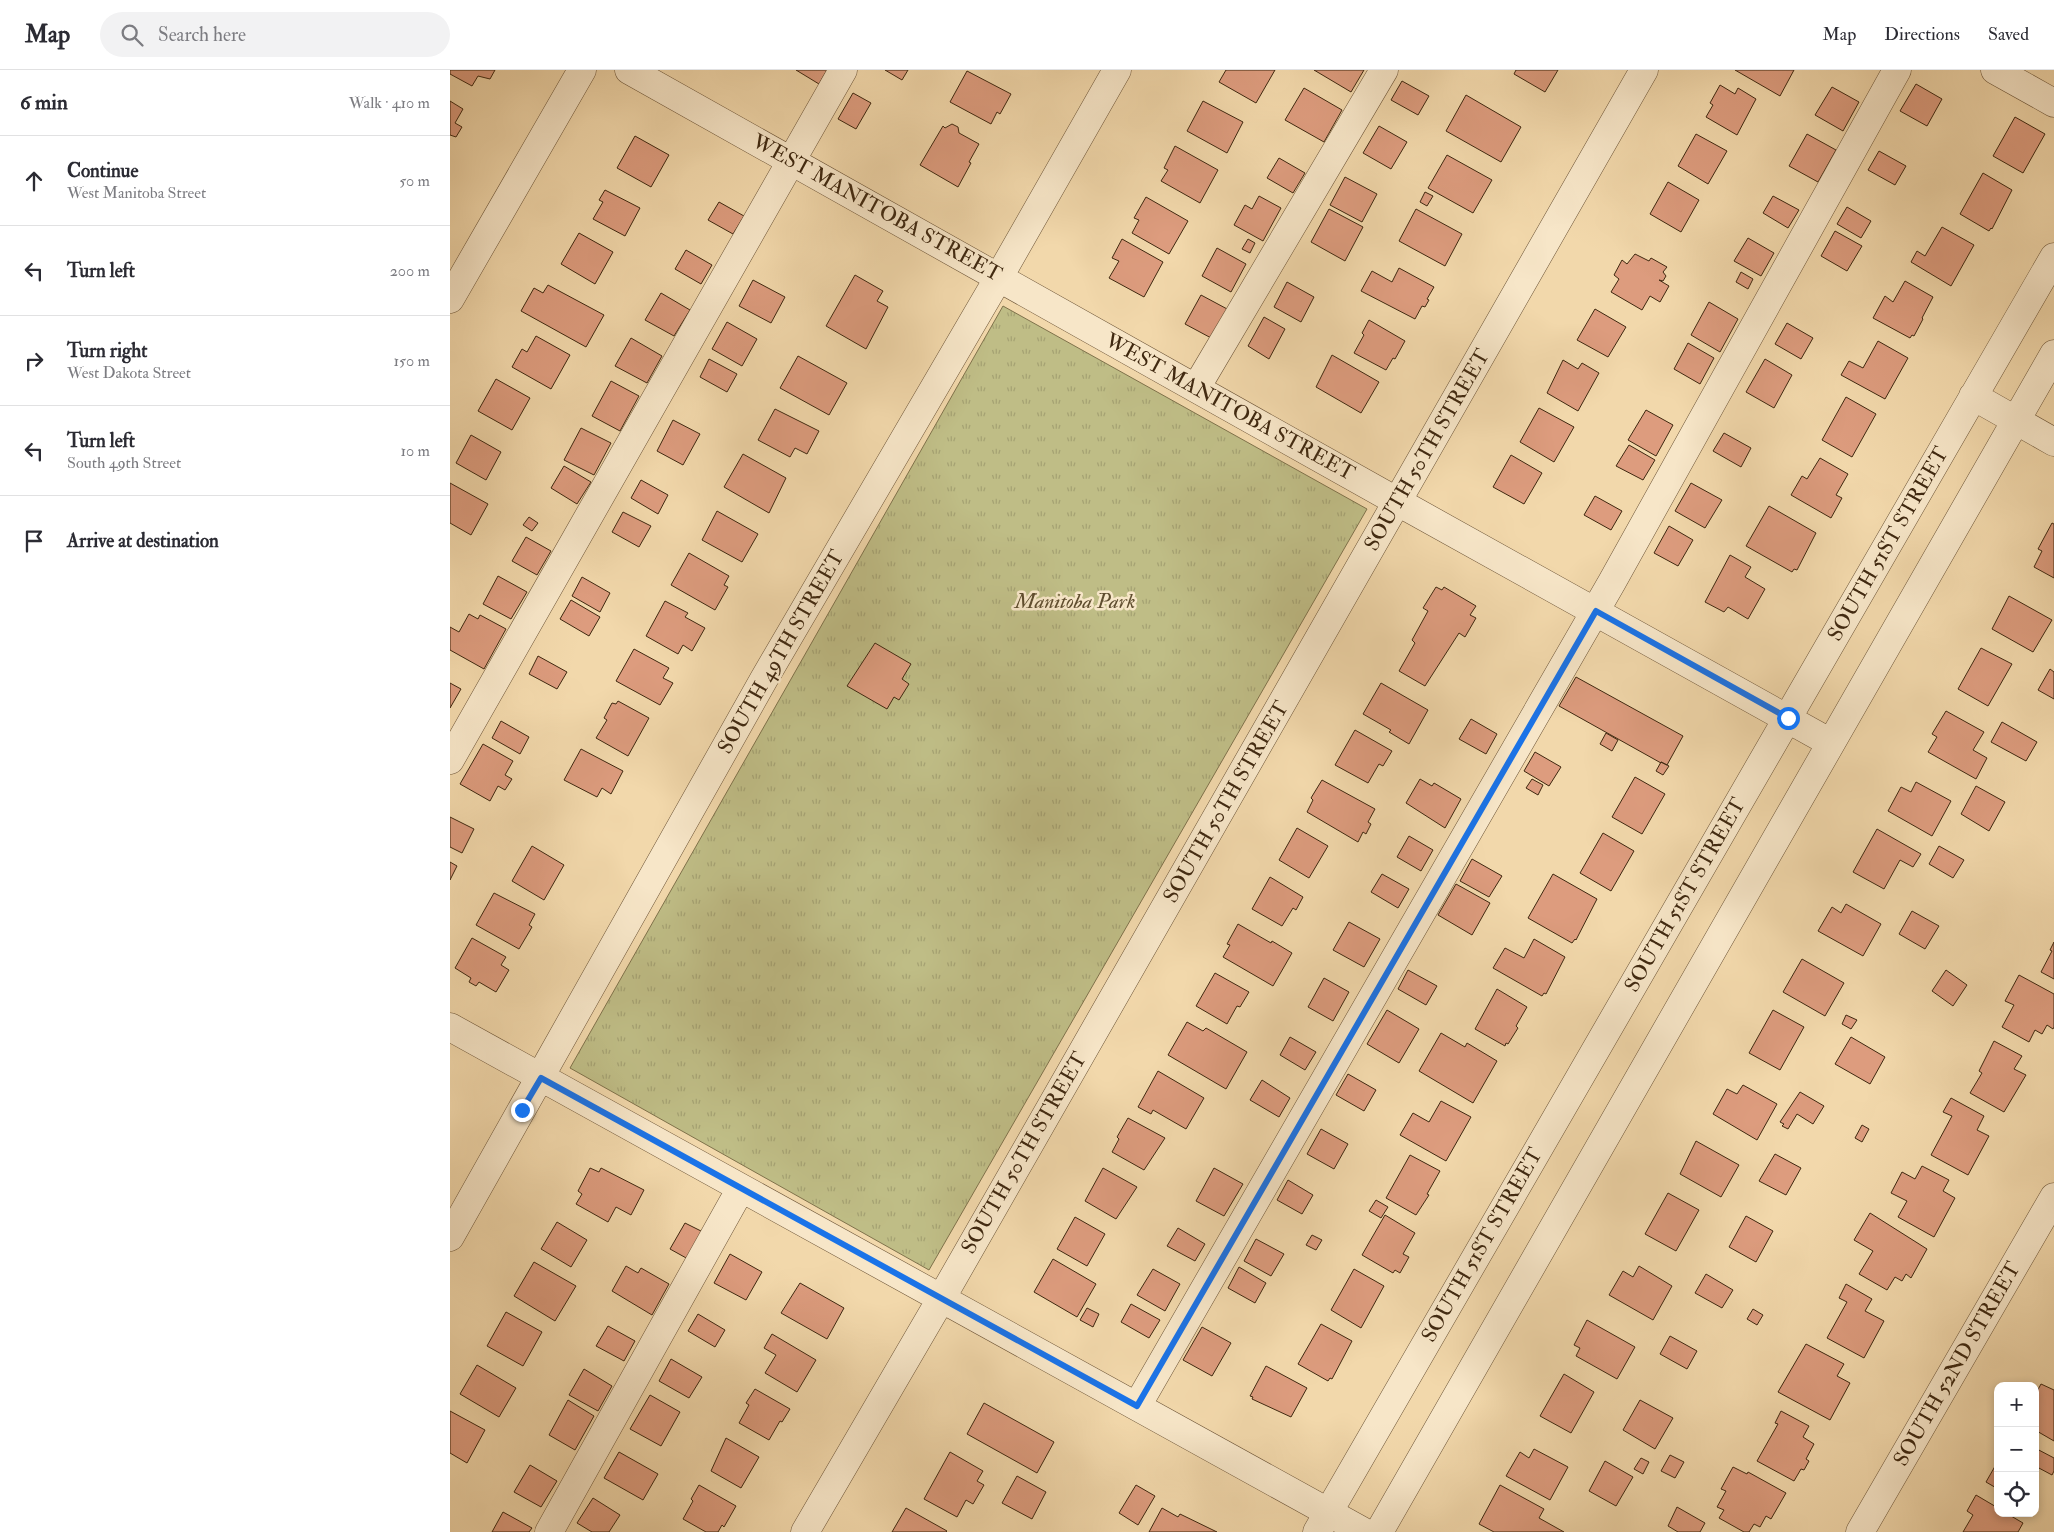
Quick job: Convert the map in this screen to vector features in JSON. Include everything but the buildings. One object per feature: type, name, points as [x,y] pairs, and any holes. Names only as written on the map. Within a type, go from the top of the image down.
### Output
[{"type":"street","points":[[450,299],[582,70]]},
{"type":"street","name":"WEST MANITOBA STREET","points":[[629,70],[1398,502],[1832,743]]},
{"type":"street","points":[[450,760],[842,70]]},
{"type":"street","name":"SOUTH 49TH STREET","points":[[450,1237],[764,679],[999,277],[1117,70]]},
{"type":"street","points":[[1196,388],[1384,70]]},
{"type":"street","name":"SOUTH 50TH STREET","points":[[805,1532],[1398,502],[1644,70]]},
{"type":"street","points":[[1137,1406],[1596,611],[1897,70]]},
{"type":"street","points":[[1994,70],[2051,94]]},
{"type":"street","name":"SOUTH 51ST STREET","points":[[1323,1522],[2054,258]]},
{"type":"street","points":[[1379,1532],[2054,354]]},
{"type":"street","points":[[1973,396],[2054,442]]},
{"type":"street","points":[[450,1028],[1137,1406],[1323,1522],[1364,1532]]},
{"type":"street","points":[[549,1532],[741,1188]]},
{"type":"street","name":"SOUTH 52ND STREET","points":[[1860,1532],[2054,1196]]},
{"type":"green space","name":"Manitoba Park","points":[[1003,306],[1367,509],[929,1270],[570,1068]]},
{"type":"route","points":[[522,1110],[541,1078],[1137,1406],[1596,611],[1788,718]]}]
